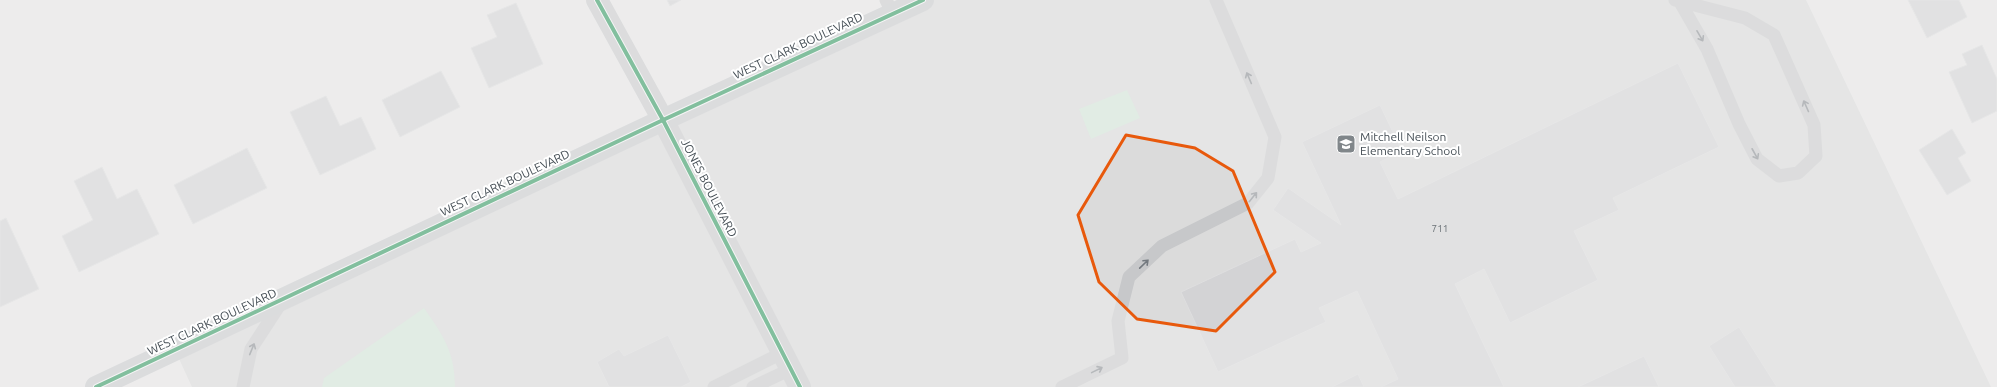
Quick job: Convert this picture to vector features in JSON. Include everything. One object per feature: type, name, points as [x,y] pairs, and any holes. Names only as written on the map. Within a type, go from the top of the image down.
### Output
[{"type":"street","name":"JONES BOULEVARD","points":[[597,0],[663,120],[791,370]]},
{"type":"street","name":"WEST CLARK BOULEVARD","points":[[96,387],[663,120],[889,7],[923,0]]},
{"type":"lane","points":[[1062,387],[1122,358],[1118,321],[1129,277],[1162,246],[1248,203],[1268,178],[1275,137],[1216,0]]},
{"type":"lane","points":[[1677,1],[1745,18],[1774,35],[1814,125],[1816,156],[1798,173],[1779,176],[1757,159],[1739,124],[1707,49],[1677,1]]},
{"type":"lane","points":[[243,387],[251,349],[283,299]]},
{"type":"lane","points":[[714,387],[791,370]]},
{"type":"lane","points":[[752,387],[791,370]]},
{"type":"highlighted area","points":[[1126,135],[1195,148],[1233,171],[1275,272],[1216,331],[1137,319],[1099,282],[1078,215]]},
{"type":"shaded area","points":[[923,0],[1806,0],[1991,387],[192,387],[175,350]]},
{"type":"green space","points":[[1127,90],[1140,118],[1091,139],[1079,109]]},
{"type":"green space","points":[[424,308],[447,344],[453,364],[455,387],[322,387],[324,378]]},
{"type":"building","points":[[667,0],[681,0],[670,6]]},
{"type":"building","points":[[1908,0],[1959,0],[1967,17],[1927,38]]},
{"type":"building","points":[[516,3],[543,64],[489,88],[471,48],[497,37],[487,15]]},
{"type":"building","points":[[1982,45],[1997,79],[1997,111],[1972,123],[1949,72],[1967,65],[1962,54]]},
{"type":"building","name":"Mitchell Neilson Elementary School","points":[[1678,63],[1719,147],[1613,198],[1619,210],[1574,231],[1598,280],[1510,323],[1484,269],[1455,284],[1504,387],[1381,387],[1398,379],[1357,291],[1319,308],[1326,322],[1218,372],[1181,292],[1295,239],[1301,252],[1321,243],[1273,210],[1288,188],[1341,225],[1302,142],[1380,105],[1402,151],[1380,162],[1398,199]]},
{"type":"building","points":[[441,71],[460,107],[400,137],[382,100]]},
{"type":"building","points":[[326,96],[340,126],[361,117],[376,149],[320,175],[290,112]]},
{"type":"building","points":[[1952,129],[1966,153],[1958,158],[1971,181],[1947,195],[1919,150]]},
{"type":"building","points":[[247,148],[267,188],[193,224],[174,185]]},
{"type":"building","points":[[102,167],[117,199],[137,189],[159,234],[79,272],[62,236],[93,220],[74,181]]},
{"type":"building","points":[[6,218],[39,289],[0,307],[0,221]]},
{"type":"building","points":[[1739,327],[1777,387],[1735,387],[1709,346]]},
{"type":"building","points":[[668,335],[691,382],[681,387],[609,387],[597,362],[619,349],[624,356]]},
{"type":"building","points":[[1644,356],[1659,387],[1578,387]]},
{"type":"building","points":[[1358,374],[1364,387],[1332,387]]},
{"type":"cycle path","points":[[597,0],[663,120],[800,387]]},
{"type":"cycle path","points":[[96,387],[663,120],[923,0]]},
{"type":"place","name":"Mitchell Neilson Elementary School","points":[[1346,144]]}]
